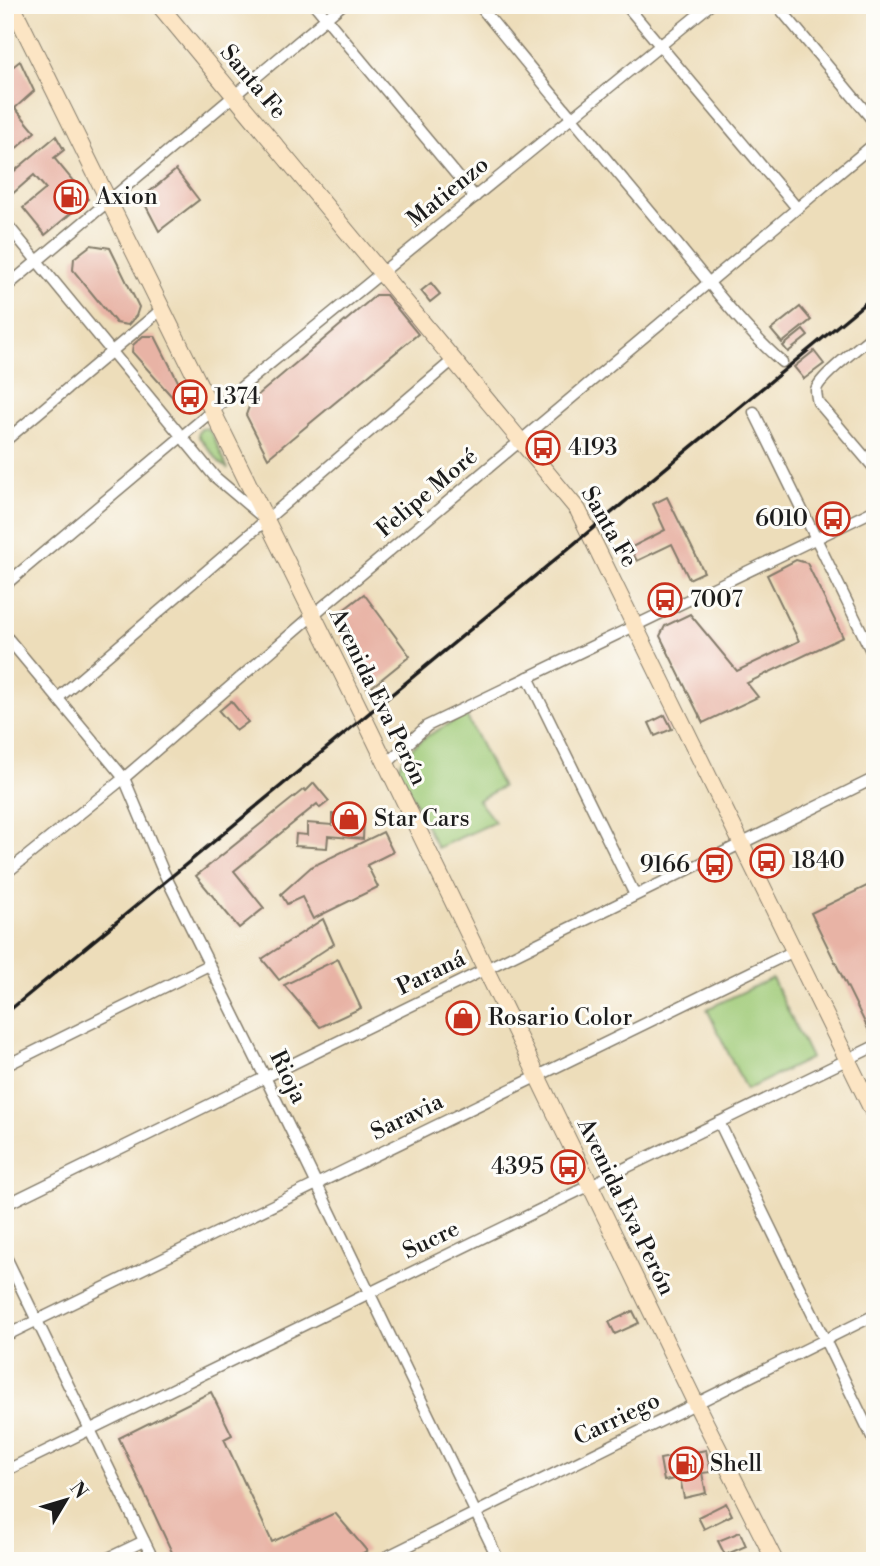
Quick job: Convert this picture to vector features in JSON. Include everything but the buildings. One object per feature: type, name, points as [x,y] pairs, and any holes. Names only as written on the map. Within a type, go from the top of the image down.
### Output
[{"type":"main road","name":"Avenida Eva Perón","points":[[12,5],[775,1561]]},
{"type":"main road","name":"Santa Fe","points":[[159,5],[578,510],[875,1116]]},
{"type":"street","points":[[315,5],[475,197]]},
{"type":"street","points":[[5,288],[342,5]]},
{"type":"street","points":[[479,5],[710,283],[764,346],[782,362]]},
{"type":"street","points":[[626,5],[797,208]]},
{"type":"street","name":"Matienzo","points":[[5,585],[212,411],[710,5]]},
{"type":"street","points":[[776,5],[875,123]]},
{"type":"street","name":"Felipe Moré","points":[[5,874],[124,778],[313,615],[875,142]]},
{"type":"street","points":[[5,222],[215,477],[266,520]]},
{"type":"street","points":[[5,442],[162,309]]},
{"type":"street","points":[[875,334],[828,374],[816,391],[818,401],[875,469]]},
{"type":"street","points":[[58,698],[453,360]]},
{"type":"street","points":[[754,412],[875,659]]},
{"type":"street","points":[[386,764],[427,726],[875,510]]},
{"type":"street","name":"Rioja","points":[[5,635],[124,778],[163,871],[499,1561]]},
{"type":"street","points":[[528,677],[635,895]]},
{"type":"street","name":"Paraná","points":[[5,1205],[875,778]]},
{"type":"street","name":"Saravia","points":[[5,1336],[794,951]]},
{"type":"street","points":[[5,1066],[209,965]]},
{"type":"street","name":"Sucre","points":[[5,1471],[875,1046]]},
{"type":"street","points":[[719,1122],[875,1443]]},
{"type":"street","points":[[5,1255],[154,1561]]},
{"type":"street","name":"Carriego","points":[[378,1561],[875,1315]]},
{"type":"street","points":[[102,1561],[144,1541]]},
{"type":"green space","points":[[207,428],[228,469],[199,437],[201,429]]},
{"type":"green space","points":[[466,715],[502,787],[478,800],[495,822],[437,848],[398,767],[418,743]]},
{"type":"green space","points":[[772,978],[811,1058],[746,1090],[707,1009]]},
{"type":"railway","points":[[5,1014],[875,295]]},
{"type":"place","name":"Axion","points":[[71,197]]},
{"type":"place","name":"1374","points":[[190,397]]},
{"type":"place","name":"4193","points":[[543,448]]},
{"type":"place","name":"6010","points":[[833,519]]},
{"type":"place","name":"7007","points":[[665,600]]},
{"type":"place","name":"Star Cars","points":[[349,819]]},
{"type":"place","name":"1840","points":[[767,861]]},
{"type":"place","name":"9166","points":[[715,865]]},
{"type":"place","name":"Rosario Color","points":[[463,1018]]},
{"type":"place","name":"4395","points":[[568,1167]]},
{"type":"place","name":"Shell","points":[[686,1464]]}]
